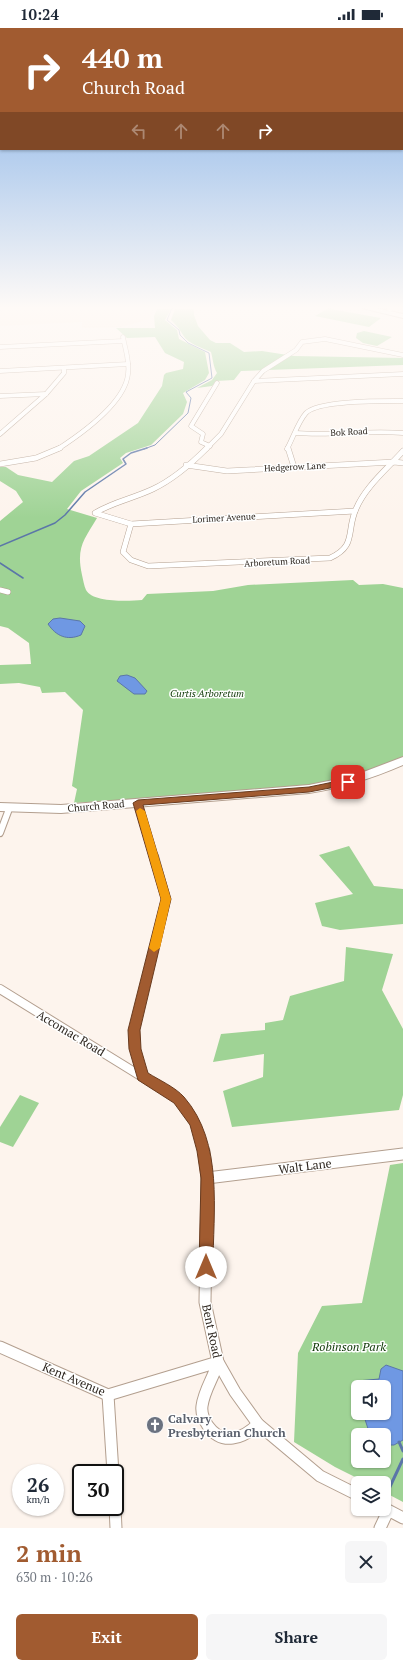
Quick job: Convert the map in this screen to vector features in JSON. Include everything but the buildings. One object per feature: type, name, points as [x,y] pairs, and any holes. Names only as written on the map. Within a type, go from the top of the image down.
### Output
[{"type":"main road","name":"Church Road","points":[[5,808],[61,810],[309,790],[334,786],[361,778],[403,761]]},
{"type":"street","points":[[0,434],[46,394],[60,378]]},
{"type":"street","points":[[0,464],[25,460],[48,454],[58,449],[102,415],[125,385],[128,378]]},
{"type":"street","points":[[186,465],[210,446],[221,434],[256,378]]},
{"type":"street","points":[[254,381],[318,378]]},
{"type":"street","points":[[210,446],[201,442],[203,434],[191,426],[216,383]]},
{"type":"street","points":[[0,396],[46,394]]},
{"type":"street","points":[[294,467],[287,451],[308,411],[319,406],[403,401]]},
{"type":"street","name":"Bok Road","points":[[296,433],[311,434],[377,431],[403,433]]},
{"type":"street","name":"Arboretum Road","points":[[131,524],[122,547],[123,552],[132,560],[148,566],[318,560],[333,557],[346,550],[349,544],[351,521],[358,504],[403,451]]},
{"type":"street","name":"Hedgerow Lane","points":[[186,465],[227,471],[394,462],[403,463]]},
{"type":"street","name":"Lorimer Avenue","points":[[186,465],[159,486],[112,503],[95,513],[131,524],[355,511]]},
{"type":"street","points":[[0,590],[8,592]]},
{"type":"street","points":[[138,803],[166,899],[134,1030],[135,1049],[143,1076]]},
{"type":"street","points":[[0,833],[5,808]]},
{"type":"street","name":"Accomac Road","points":[[0,989],[143,1076]]},
{"type":"street","name":"Bent Road","points":[[143,1076],[178,1099],[195,1123],[204,1151],[207,1178],[205,1302],[218,1362],[235,1392],[258,1424],[294,1456],[320,1476],[351,1492]]},
{"type":"street","name":"Walt Lane","points":[[207,1178],[403,1154]]},
{"type":"street","name":"Kent Avenue","points":[[0,1347],[108,1395],[218,1362]]},
{"type":"street","points":[[218,1362],[217,1371],[204,1401],[202,1413],[206,1424],[221,1438],[229,1439],[252,1431],[258,1424]]},
{"type":"street","points":[[108,1395],[112,1464]]},
{"type":"street","points":[[391,1512],[403,1518]]},
{"type":"street","points":[[115,1516],[116,1528]]},
{"type":"street","points":[[380,1528],[384,1516]]},
{"type":"green space","name":"Curtis Arboretum","points":[[163,378],[206,378],[183,393],[187,402],[183,414],[151,445],[126,453],[120,458],[123,463],[81,491],[67,509],[97,518],[82,544],[81,550],[80,565],[86,590],[90,594],[103,599],[129,601],[142,600],[147,594],[213,591],[248,585],[353,580],[359,585],[383,584],[403,588],[403,756],[400,758],[355,777],[298,788],[74,803],[77,789],[72,786],[83,710],[65,692],[42,693],[40,687],[19,683],[0,684],[0,665],[31,664],[29,643],[8,628],[0,626],[0,521],[23,502],[16,491],[0,481],[0,467],[6,467],[18,475],[52,482],[74,461],[89,456],[138,423],[162,386]]},
{"type":"green space","points":[[213,378],[236,378],[234,380],[216,381],[212,386],[197,388]]},
{"type":"green space","points":[[349,846],[374,886],[403,889],[403,924],[340,930],[322,926],[315,903],[353,894],[319,855]]},
{"type":"green space","points":[[346,947],[393,954],[382,990],[403,1029],[403,1095],[399,1110],[232,1127],[223,1091],[263,1077],[264,1054],[213,1062],[221,1034],[265,1030],[265,1023],[283,1020],[290,996],[344,981]]},
{"type":"green space","points":[[20,1095],[39,1103],[13,1147],[0,1142],[0,1127]]},
{"type":"green space","name":"Robinson Park","points":[[403,1163],[403,1502],[391,1496],[391,1476],[353,1476],[294,1442],[298,1353],[322,1306],[362,1303],[390,1165]]},
{"type":"water","points":[[60,618],[80,621],[85,626],[81,635],[71,638],[62,636],[55,632],[48,624],[53,619]]},
{"type":"water","points":[[127,675],[135,678],[147,691],[145,694],[134,694],[117,681],[120,676]]},
{"type":"water","points":[[386,1365],[403,1371],[403,1440],[394,1445],[391,1445],[391,1428],[368,1428],[365,1420],[391,1420],[391,1380],[368,1380],[379,1379],[381,1369]]},
{"type":"waterway","points":[[145,449],[155,445],[188,413],[191,398],[186,392],[212,378]]},
{"type":"waterway","points":[[0,546],[55,523],[65,515],[85,492],[126,464],[123,459],[131,453],[145,449]]},
{"type":"waterway","points":[[0,563],[23,578]]},
{"type":"waterway","points":[[399,1442],[403,1451]]},
{"type":"waterway","points":[[391,1484],[403,1459]]},
{"type":"slow traffic","points":[[140,811],[166,899],[154,948]]},
{"type":"place","name":"Calvary Presbyterian Church","points":[[155,1425]]},
{"type":"route","points":[[206,1267],[207,1178],[204,1151],[195,1123],[178,1099],[143,1076],[135,1049],[134,1030],[166,899],[138,803],[309,790],[348,782]]}]
